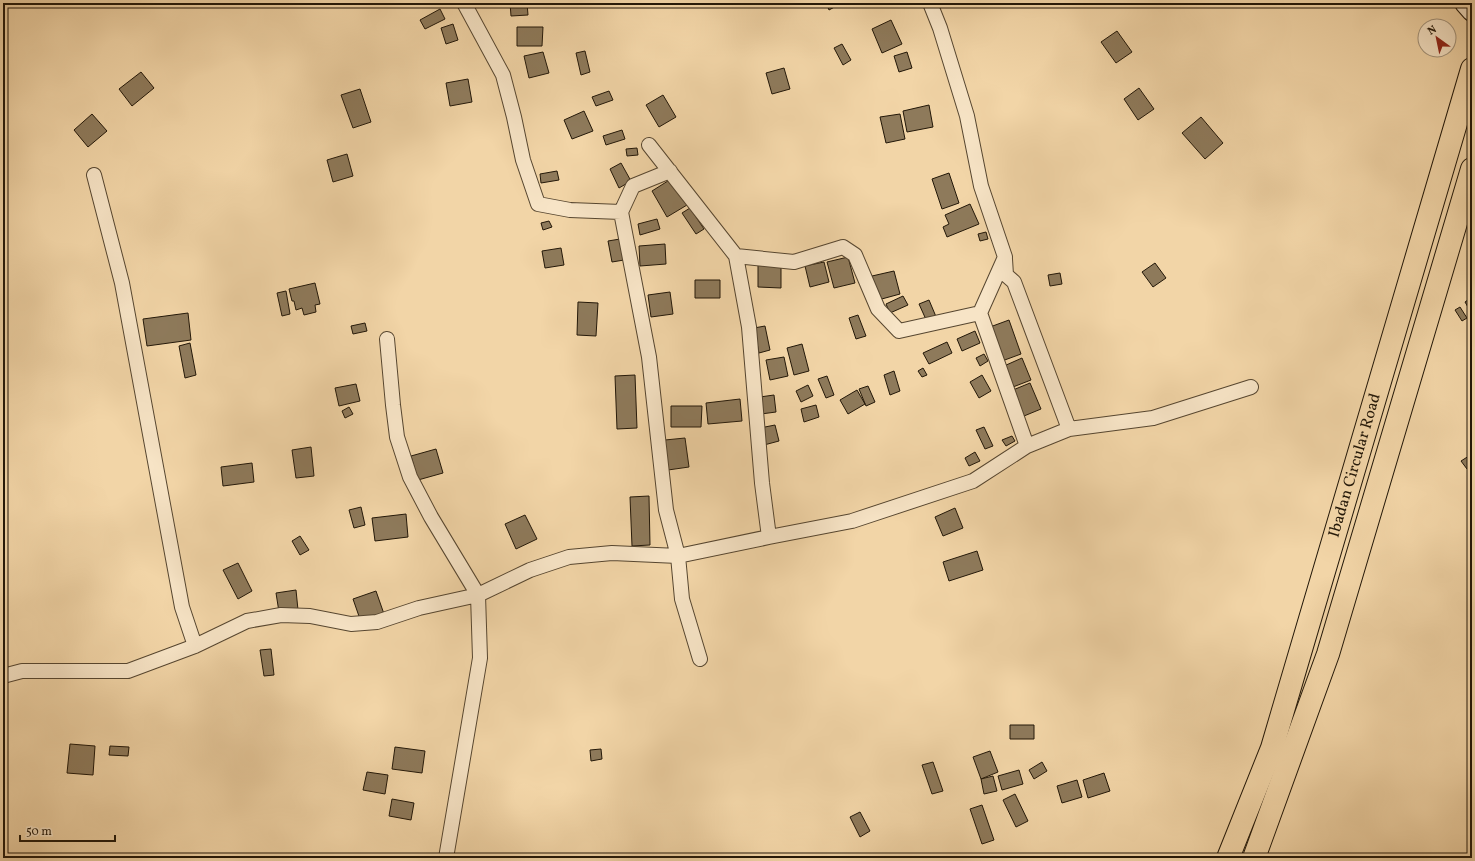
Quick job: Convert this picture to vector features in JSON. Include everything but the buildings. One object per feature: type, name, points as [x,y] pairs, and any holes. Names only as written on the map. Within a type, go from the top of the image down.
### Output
[{"type":"highway","name":"Ibadan Circular Road","points":[[1228,858],[1272,748],[1472,70]]},
{"type":"highway","name":"Ibadan Circular Road","points":[[1254,858],[1328,654],[1472,169]]},
{"type":"main road","points":[[1464,3],[1472,11]]},
{"type":"street","points":[[464,3],[503,75],[523,160],[538,204],[570,210],[621,212]]},
{"type":"street","points":[[930,3],[940,28],[968,116],[981,186],[1005,257],[1006,275],[1014,282],[1069,429]]},
{"type":"street","points":[[649,145],[736,256],[749,327],[762,484],[769,537]]},
{"type":"street","points":[[670,171],[633,186],[621,212],[649,357],[666,510],[678,556],[682,599],[700,659]]},
{"type":"street","points":[[94,175],[122,283],[153,458],[182,607],[196,646]]},
{"type":"street","points":[[736,256],[794,262],[843,247],[855,255],[878,309],[899,331],[980,313]]},
{"type":"street","points":[[1005,257],[980,313],[1027,446]]},
{"type":"street","points":[[387,339],[397,437],[410,477],[431,517],[478,595],[480,658],[446,858]]},
{"type":"street","points":[[3,676],[22,671],[128,671],[196,646],[247,621],[281,615],[310,616],[351,624],[377,622],[419,608],[478,595],[530,570],[569,557],[612,553],[678,556],[852,521],[973,481],[1027,446],[1069,429],[1153,418],[1251,386]]}]
